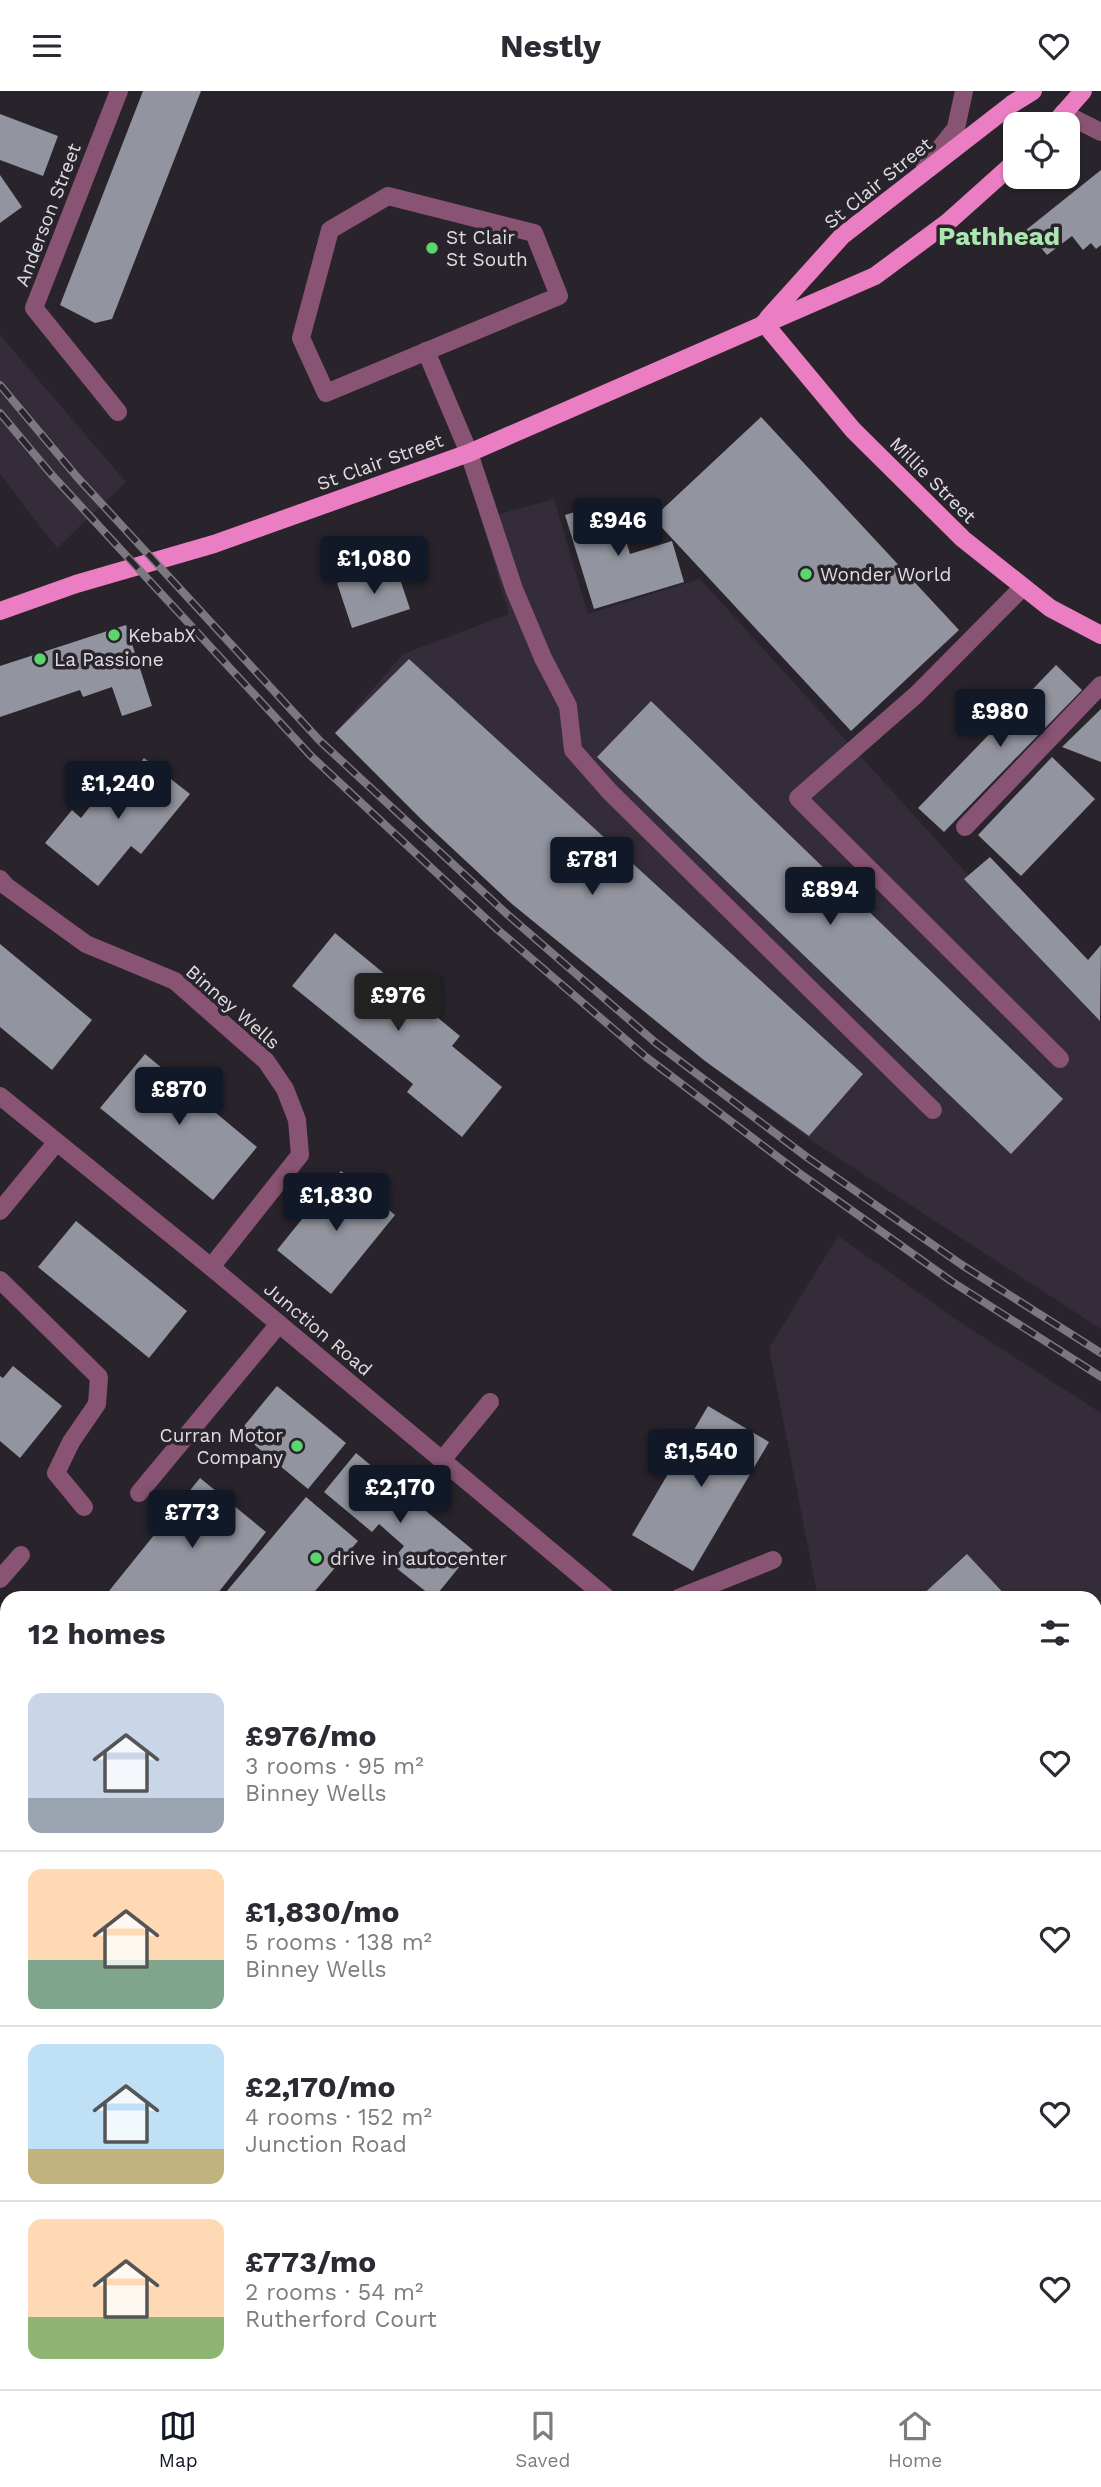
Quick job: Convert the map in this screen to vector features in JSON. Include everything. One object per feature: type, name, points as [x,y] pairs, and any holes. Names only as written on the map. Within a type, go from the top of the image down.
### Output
[{"type":"main road","name":"St Clair Street","points":[[764,323],[842,236],[1032,91]]},
{"type":"main road","points":[[1064,112],[1083,91]]},
{"type":"main road","name":"St Clair Street","points":[[0,611],[76,584],[214,544],[469,453],[875,276],[948,222],[1003,173]]},
{"type":"main road","name":"Millie Street","points":[[764,323],[853,430],[962,539],[1050,608],[1101,635]]},
{"type":"street","name":"Anderson Street","points":[[118,412],[34,308],[119,91]]},
{"type":"street","points":[[919,176],[956,128],[964,91]]},
{"type":"street","points":[[1080,126],[1101,132]]},
{"type":"street","points":[[388,196],[534,233],[559,296],[426,351],[326,393],[301,338],[330,230],[388,196]]},
{"type":"street","points":[[426,351],[469,453],[514,589],[543,658],[568,706],[573,750],[610,792],[933,1110]]},
{"type":"street","points":[[1023,587],[917,694],[798,798],[1060,1059]]},
{"type":"street","points":[[965,827],[1101,685]]},
{"type":"street","name":"Binney Wells","points":[[0,879],[86,944],[175,981],[265,1061],[285,1089],[297,1119],[300,1155],[211,1268]]},
{"type":"street","name":"Junction Road","points":[[0,1096],[599,1591]]},
{"type":"street","points":[[0,1211],[56,1143]]},
{"type":"street","points":[[0,1280],[99,1377],[97,1404],[71,1442],[56,1473],[84,1507]]},
{"type":"street","points":[[139,1493],[279,1324]]},
{"type":"street","points":[[442,1460],[490,1402]]},
{"type":"street","points":[[0,1580],[21,1555]]},
{"type":"street","points":[[696,1591],[773,1560]]},
{"type":"shaded area","points":[[0,335],[126,482],[57,548],[0,474]]},
{"type":"shaded area","points":[[554,499],[588,614],[700,579],[1101,1022],[1101,1329],[812,1141],[705,1061],[512,904],[423,821],[335,733],[403,654],[509,614],[481,519]]},
{"type":"shaded area","points":[[838,1236],[963,1324],[1101,1413],[1101,1591],[817,1591],[769,1348]]},
{"type":"building","points":[[143,91],[201,91],[112,319],[95,323],[60,305]]},
{"type":"building","points":[[0,114],[58,136],[43,176],[0,160]]},
{"type":"building","points":[[1101,170],[1101,245],[1096,249],[1091,243],[1083,250],[1072,236],[1047,255],[1026,230]]},
{"type":"building","points":[[0,175],[22,207],[0,223]]},
{"type":"building","name":"Wonder World","points":[[761,417],[959,630],[851,731],[653,518]]},
{"type":"building","points":[[614,500],[630,554],[672,541],[684,582],[594,609],[565,515]]},
{"type":"building","points":[[395,564],[410,609],[352,628],[337,583]]},
{"type":"building","points":[[126,625],[152,706],[122,716],[112,687],[83,697],[80,690],[0,717],[0,666]]},
{"type":"building","points":[[409,659],[863,1074],[809,1136],[705,1061],[512,904],[423,821],[335,733]]},
{"type":"building","points":[[1056,665],[1082,690],[944,832],[918,808]]},
{"type":"building","points":[[651,701],[1063,1099],[1011,1154],[597,757]]},
{"type":"building","points":[[1101,709],[1101,762],[1062,747]]},
{"type":"building","points":[[1052,757],[1095,799],[1021,876],[978,835]]},
{"type":"building","points":[[144,758],[190,794],[141,854],[131,846],[98,886],[45,843],[72,810],[81,818],[118,771],[128,779]]},
{"type":"building","points":[[990,857],[1088,960],[1101,945],[1100,1021],[964,879]]},
{"type":"building","points":[[335,933],[460,1036],[452,1046],[502,1087],[462,1137],[407,1092],[413,1084],[292,986]]},
{"type":"building","points":[[0,944],[92,1020],[52,1070],[0,1027]]},
{"type":"building","points":[[145,1054],[257,1147],[213,1200],[100,1108]]},
{"type":"building","points":[[341,1171],[395,1215],[331,1294],[277,1250]]},
{"type":"building","points":[[76,1221],[187,1311],[149,1358],[38,1267]]},
{"type":"building","points":[[13,1366],[62,1406],[20,1458],[0,1441],[0,1376],[3,1378]]},
{"type":"building","points":[[277,1386],[346,1443],[308,1489],[239,1432]]},
{"type":"building","points":[[708,1406],[769,1442],[693,1571],[632,1535]]},
{"type":"building","points":[[356,1453],[473,1550],[440,1591],[425,1591],[390,1563],[404,1546],[379,1524],[372,1532],[324,1492]]},
{"type":"building","points":[[200,1478],[266,1532],[220,1591],[109,1591]]},
{"type":"building","points":[[306,1497],[358,1541],[315,1591],[227,1591]]},
{"type":"building","points":[[967,1554],[1001,1591],[927,1591]]},
{"type":"railway","points":[[0,385],[77,477],[320,741],[508,915],[656,1043],[808,1158],[962,1265],[1101,1353]]},
{"type":"railway","points":[[0,413],[51,474],[311,756],[498,930],[646,1057],[799,1173],[951,1281],[1101,1377]]},
{"type":"place","name":"St Clair St South","points":[[432,248]]},
{"type":"place","name":"Wonder World","points":[[806,574]]},
{"type":"place","name":"KebabX","points":[[114,635]]},
{"type":"place","name":"La Passione","points":[[40,659]]},
{"type":"place","name":"Curran Motor Company","points":[[297,1446]]},
{"type":"place","name":"drive in autocenter","points":[[316,1558]]},
{"type":"district","name":"Pathhead","points":[[999,236]]}]
